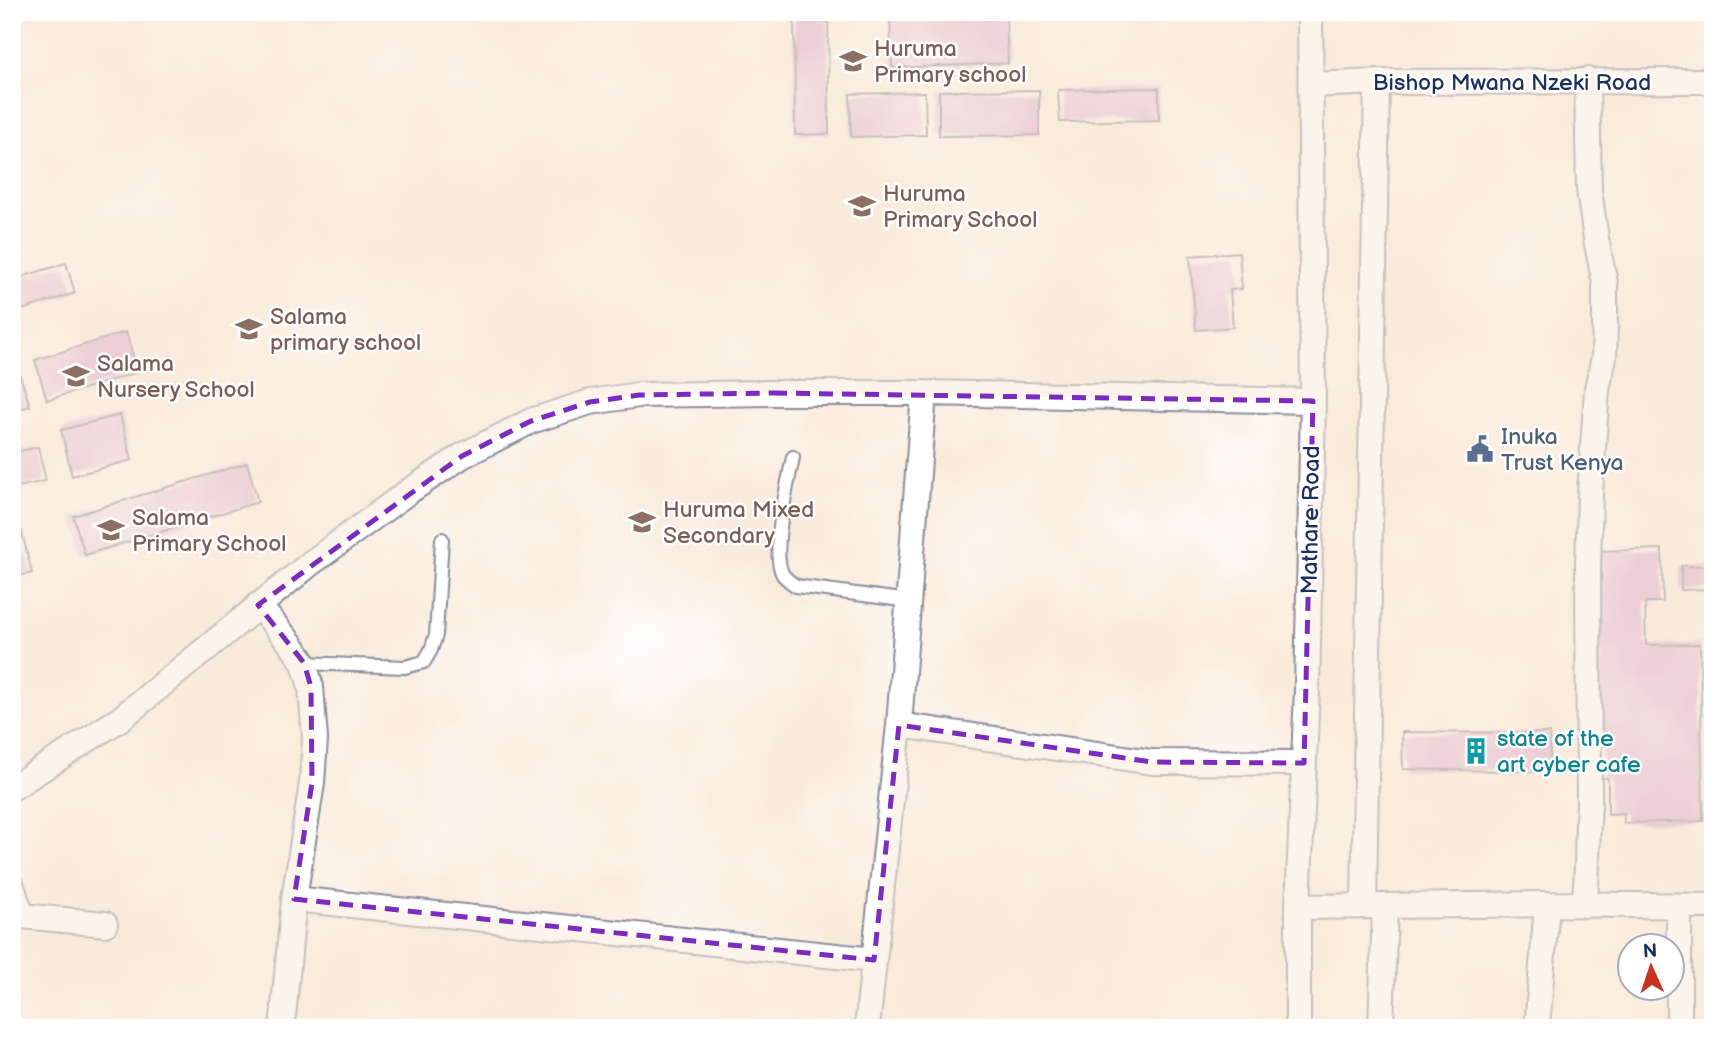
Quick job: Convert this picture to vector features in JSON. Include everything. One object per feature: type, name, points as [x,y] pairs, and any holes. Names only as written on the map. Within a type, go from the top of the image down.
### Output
[{"type":"street","name":"Mathare Road","points":[[1298,1028],[1298,907],[1313,401],[1310,12]]},
{"type":"street","points":[[1584,905],[1588,881],[1590,494],[1605,326],[1605,283],[1589,190],[1587,80]]},
{"type":"street","name":"Bishop Mwana Nzeki Road","points":[[1311,85],[1377,82],[1713,81]]},
{"type":"street","points":[[1377,82],[1375,906],[1381,1028]]},
{"type":"street","points":[[12,788],[120,719],[311,563],[408,492],[462,456],[531,421],[590,402],[639,395],[773,393],[924,393],[1313,401]]},
{"type":"street","points":[[867,1028],[899,725],[924,393]]},
{"type":"street","points":[[258,605],[304,663],[312,687],[315,739],[312,783],[294,899],[282,1028]]},
{"type":"street","points":[[899,725],[1152,762],[1304,763]]},
{"type":"street","points":[[12,887],[17,916],[105,924]]},
{"type":"street","points":[[294,899],[874,960]]},
{"type":"street","points":[[1537,1028],[1548,904]]},
{"type":"street","points":[[1298,907],[1548,904],[1713,906]]},
{"type":"street","points":[[1679,906],[1679,1028]]},
{"type":"lane","points":[[793,457],[779,536],[778,555],[784,576],[796,586],[909,601]]},
{"type":"lane","points":[[304,663],[405,667],[424,662],[436,635],[442,539]]},
{"type":"highlighted area","points":[[773,393],[1313,401],[1304,763],[1152,762],[899,725],[874,960],[294,899],[312,783],[311,687],[304,663],[258,605],[462,456],[531,421],[590,402],[639,395]]},
{"type":"building","points":[[794,12],[828,12],[829,134],[795,135]]},
{"type":"building","points":[[950,12],[984,12],[985,19],[1006,18],[1008,63],[892,68],[890,21],[950,19]]},
{"type":"building","points":[[1159,88],[1159,120],[1060,122],[1058,90]]},
{"type":"building","points":[[1039,90],[1039,135],[939,136],[939,91]]},
{"type":"building","points":[[925,92],[926,135],[851,137],[850,94]]},
{"type":"building","points":[[1239,252],[1242,289],[1230,290],[1233,327],[1196,330],[1190,256]]},
{"type":"building","points":[[66,263],[75,293],[22,310],[12,280]]},
{"type":"building","points":[[126,332],[138,372],[47,400],[35,360]]},
{"type":"building","points":[[17,366],[30,406],[12,411],[12,368]]},
{"type":"building","points":[[120,415],[132,460],[72,476],[61,430]]},
{"type":"building","points":[[38,447],[46,481],[12,488],[12,453]]},
{"type":"building","points":[[247,463],[258,502],[85,555],[73,516]]},
{"type":"building","points":[[12,492],[32,573],[12,577]]},
{"type":"building","points":[[1662,549],[1663,602],[1645,602],[1646,645],[1700,644],[1703,821],[1624,823],[1624,813],[1608,814],[1608,778],[1602,778],[1599,551]]},
{"type":"building","points":[[1681,566],[1713,566],[1713,589],[1681,590]]},
{"type":"building","name":"state of the art cyber cafe","points":[[1402,732],[1549,733],[1551,772],[1403,769]]},
{"type":"place","name":"Huruma Primary school","points":[[853,61]]},
{"type":"place","name":"Huruma Primary School","points":[[862,206]]},
{"type":"place","name":"Salama primary school","points":[[249,329]]},
{"type":"place","name":"Salama Nursery School","points":[[76,376]]},
{"type":"place","name":"Inuka Trust Kenya","points":[[1480,449]]},
{"type":"place","name":"Huruma Mixed Secondary","points":[[642,522]]},
{"type":"place","name":"Salama Primary School","points":[[111,530]]},
{"type":"place","name":"state of the art cyber cafe","points":[[1476,751]]}]
